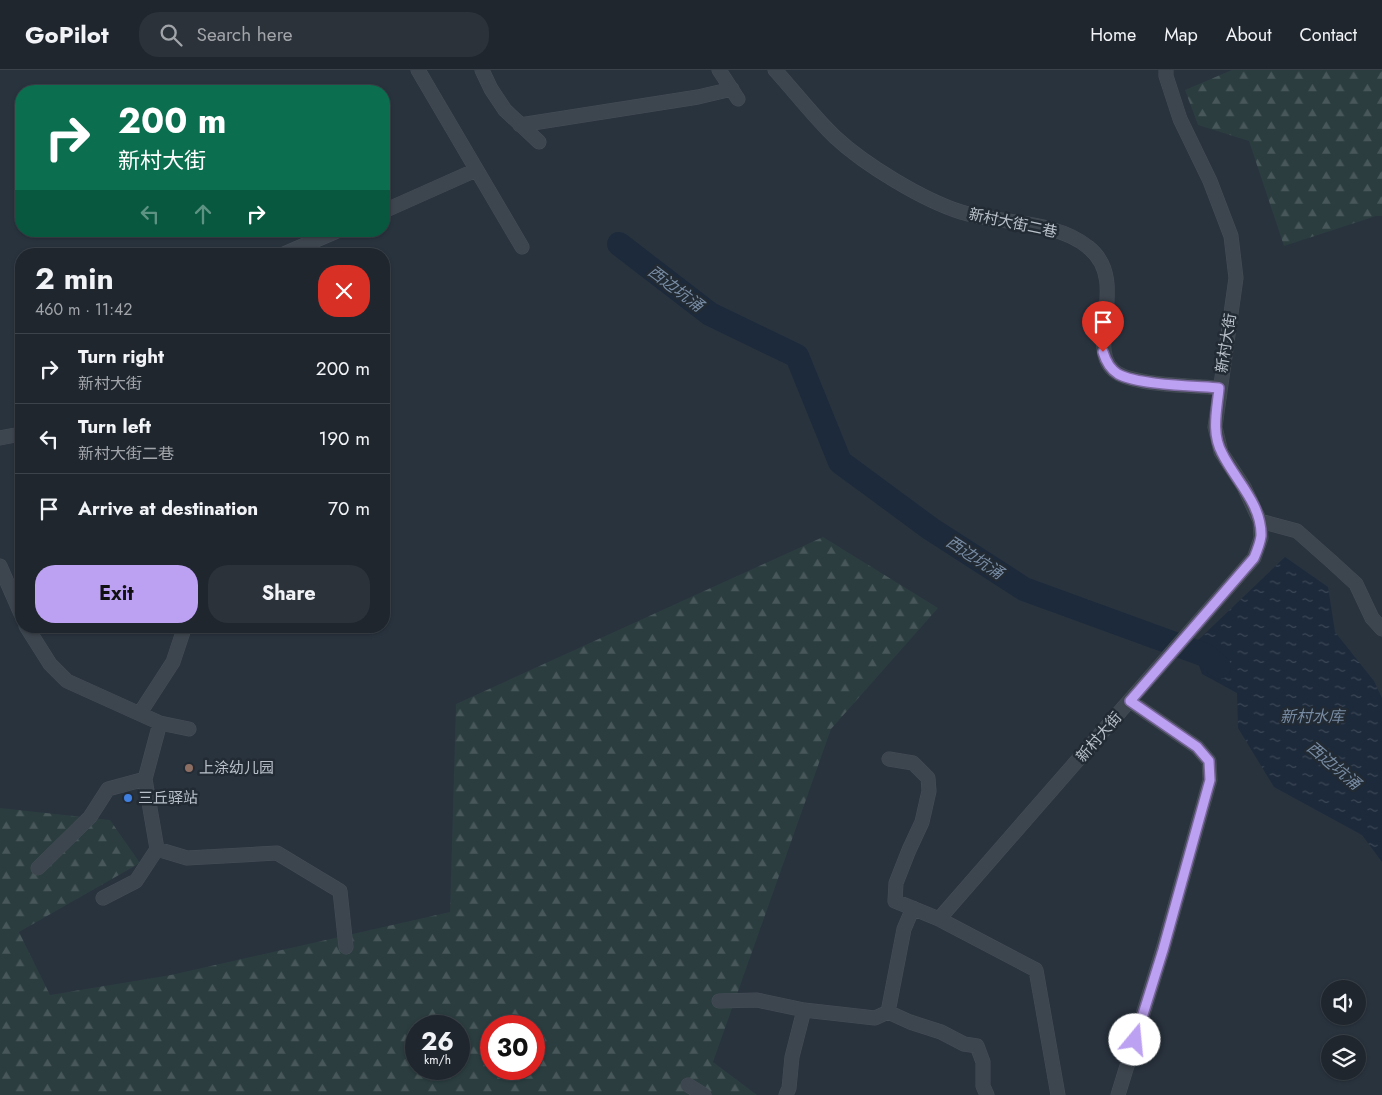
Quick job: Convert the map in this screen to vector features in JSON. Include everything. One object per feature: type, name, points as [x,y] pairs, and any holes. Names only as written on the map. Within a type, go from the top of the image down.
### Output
[{"type":"street","points":[[418,70],[522,247]]},
{"type":"street","points":[[482,70],[499,102],[539,142]]},
{"type":"street","points":[[520,125],[698,97],[735,94],[719,70]]},
{"type":"street","name":"新村大街二巷","points":[[775,70],[836,138],[873,166],[926,197],[962,212],[1050,230],[1088,246],[1103,264],[1106,274],[1108,303],[1103,352],[1106,363],[1112,370],[1127,378],[1143,381],[1219,388]]},
{"type":"street","name":"新村大街","points":[[939,919],[1254,558],[1261,538],[1260,521],[1244,487],[1221,452],[1215,427],[1236,278],[1231,236],[1210,180],[1180,119],[1166,76],[1166,70]]},
{"type":"street","points":[[390,208],[476,170]]},
{"type":"street","points":[[298,248],[323,237]]},
{"type":"street","points":[[0,438],[15,435]]},
{"type":"street","points":[[1260,521],[1297,531],[1356,584],[1372,618],[1382,629]]},
{"type":"street","points":[[0,566],[15,600]]},
{"type":"street","points":[[30,633],[50,664],[67,681],[160,722],[189,729]]},
{"type":"street","points":[[140,714],[173,662],[183,633]]},
{"type":"street","points":[[1118,1095],[1163,950],[1210,780],[1209,761],[1197,747],[1130,701]]},
{"type":"street","points":[[104,898],[136,881],[157,849],[145,779],[160,722]]},
{"type":"street","points":[[889,759],[914,763],[928,778],[929,791],[922,822],[896,883],[895,901],[939,919],[1036,970],[1058,1095]]},
{"type":"street","points":[[38,868],[90,817],[108,789],[145,779]]},
{"type":"street","points":[[157,849],[187,858],[277,854],[340,891],[346,946]]},
{"type":"street","points":[[888,1012],[904,929],[913,908]]},
{"type":"street","points":[[719,1000],[757,1000],[804,1010],[875,1018],[888,1012],[910,1022],[941,1032],[964,1044],[977,1046],[983,1062],[983,1086],[987,1095]]},
{"type":"street","points":[[786,1095],[789,1088],[792,1057],[804,1010]]},
{"type":"street","points":[[688,1085],[704,1095]]},
{"type":"green space","points":[[1232,70],[1382,70],[1382,216],[1376,216],[1284,246],[1249,141],[1198,125],[1185,90]]},
{"type":"green space","points":[[823,537],[938,608],[831,729],[713,1062],[757,1095],[0,1095],[0,808],[110,820],[140,863],[19,932],[50,995],[171,975],[450,912],[456,704]]},
{"type":"water","name":"新村水库","points":[[1285,557],[1328,587],[1335,632],[1374,681],[1382,698],[1382,862],[1362,835],[1274,787],[1238,728],[1237,693],[1202,674],[1192,646]]},
{"type":"waterway","name":"西边坑涌","points":[[619,244],[710,314],[797,356],[840,462],[931,529],[1024,589],[1205,655],[1219,667]]},
{"type":"place","name":"上涂幼儿园","points":[[189,768]]},
{"type":"place","name":"三丘驿站","points":[[128,798]]},
{"type":"route","points":[[1103,352],[1106,363],[1112,370],[1127,378],[1158,383],[1219,388],[1215,427],[1221,452],[1244,487],[1260,521],[1261,538],[1254,558],[1130,701],[1197,747],[1209,761],[1210,780],[1163,950],[1135,1040]]}]
